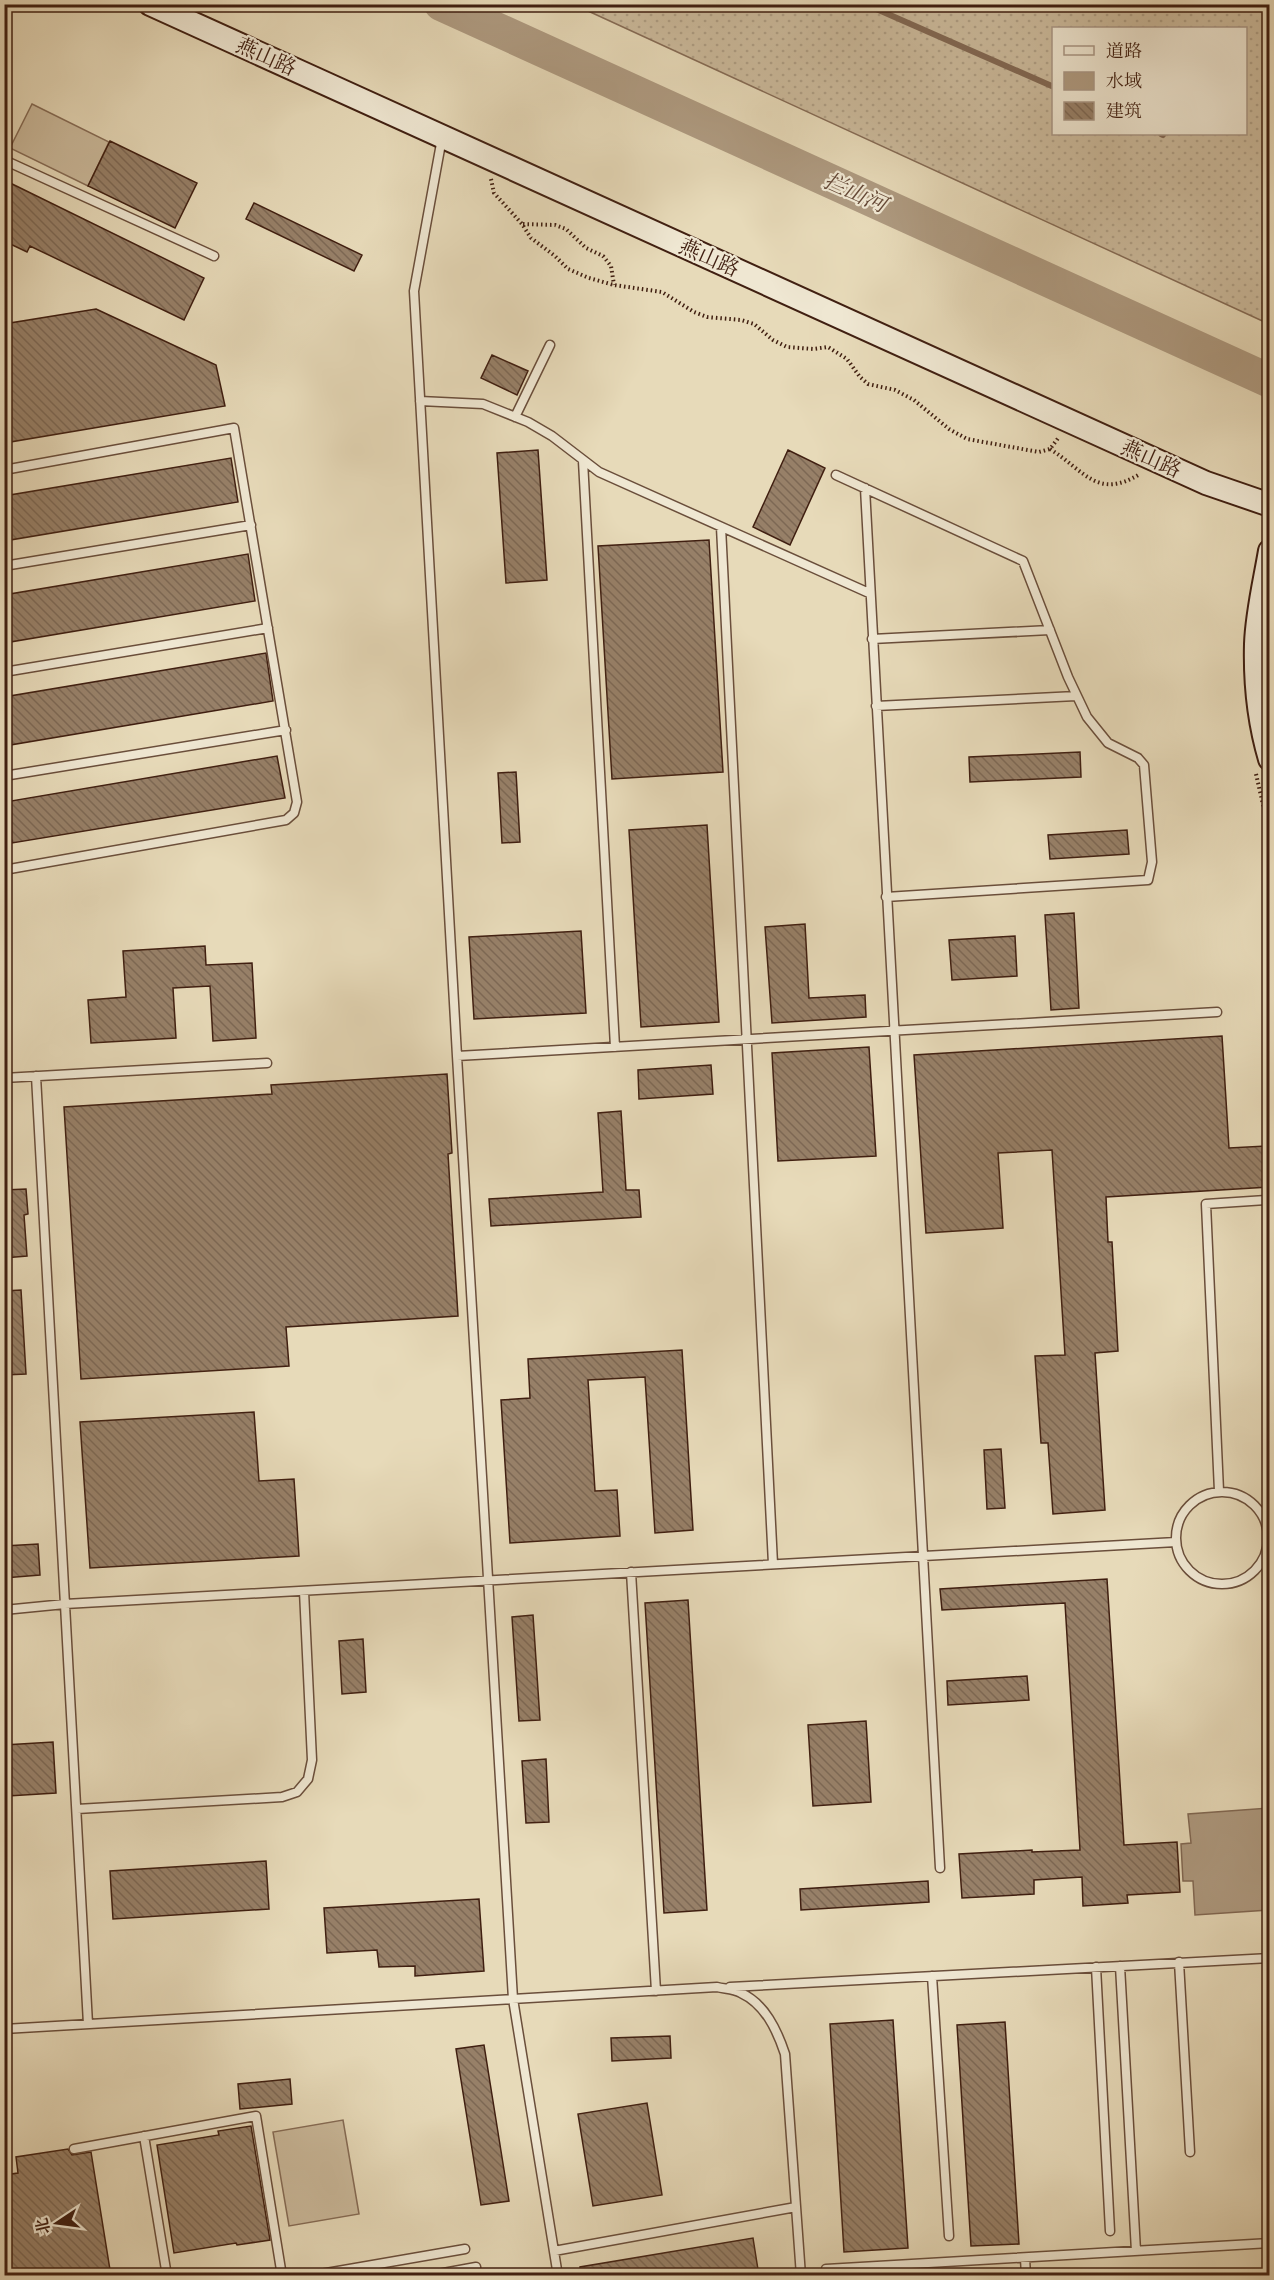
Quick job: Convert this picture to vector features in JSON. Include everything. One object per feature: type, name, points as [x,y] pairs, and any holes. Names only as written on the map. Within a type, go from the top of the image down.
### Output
[{"type":"street","name":"燕山路","points":[[150,4],[1159,462],[1206,483],[1269,505]]},
{"type":"street","points":[[1268,756],[1257,685],[1256,642],[1269,551]]},
{"type":"lane","points":[[442,137],[414,291],[513,1999],[558,2276]]},
{"type":"lane","points":[[4,160],[214,256]]},
{"type":"lane","points":[[515,417],[550,345]]},
{"type":"lane","points":[[420,401],[483,404],[515,417],[552,436],[599,472],[870,593]]},
{"type":"lane","points":[[4,470],[234,428],[297,802],[294,813],[286,820],[4,870]]},
{"type":"lane","points":[[583,461],[615,1047]]},
{"type":"lane","points":[[836,475],[1023,561],[1076,696],[1096,731],[1108,743],[1138,758],[1143,765],[1152,862],[1148,880],[886,897]]},
{"type":"lane","points":[[865,488],[940,1868]]},
{"type":"lane","points":[[4,566],[251,525]]},
{"type":"lane","points":[[721,527],[773,1564]]},
{"type":"lane","points":[[4,672],[268,628]]},
{"type":"lane","points":[[872,639],[1050,630]]},
{"type":"lane","points":[[876,706],[1076,696]]},
{"type":"lane","points":[[4,776],[286,730]]},
{"type":"lane","points":[[457,1056],[1217,1012]]},
{"type":"lane","points":[[4,1078],[267,1064]]},
{"type":"lane","points":[[36,1076],[88,2024]]},
{"type":"lane","points":[[1219,1491],[1206,1204],[1266,1200]]},
{"type":"lane","points":[[1219,1491],[1234,1493],[1253,1503],[1266,1521],[1269,1536],[1267,1551],[1260,1566],[1248,1577],[1226,1584],[1202,1580],[1189,1570],[1180,1557],[1176,1542],[1177,1527],[1192,1502],[1219,1491]]},
{"type":"lane","points":[[4,1610],[65,1604],[1176,1542]]},
{"type":"lane","points":[[631,1572],[656,1991]]},
{"type":"lane","points":[[77,1809],[282,1797],[297,1792],[308,1779],[312,1760],[304,1591]]},
{"type":"lane","points":[[4,2029],[1269,1958]]},
{"type":"lane","points":[[1179,1962],[1190,2152]]},
{"type":"lane","points":[[1120,1966],[1136,2251]]},
{"type":"lane","points":[[1096,1967],[1110,2231]]},
{"type":"lane","points":[[932,1976],[949,2236]]},
{"type":"lane","points":[[717,1988],[740,1992],[756,2003],[768,2015],[785,2054],[801,2276]]},
{"type":"lane","points":[[74,2149],[256,2116],[282,2276]]},
{"type":"lane","points":[[144,2136],[167,2276]]},
{"type":"lane","points":[[554,2251],[796,2207]]},
{"type":"lane","points":[[826,2269],[1269,2243]]},
{"type":"lane","points":[[309,2276],[465,2249]]},
{"type":"lane","points":[[1025,2258],[1026,2276]]},
{"type":"lane","points":[[896,2265],[897,2276]]},
{"type":"lane","points":[[427,2276],[476,2267],[477,2276]]},
{"type":"path","points":[[489,158],[494,193],[522,224],[531,238],[568,269],[614,285],[662,292],[694,312],[707,317],[741,320],[754,324],[773,340],[787,347],[806,349],[828,347],[847,359],[868,384],[895,390],[914,400],[949,429],[967,439],[1039,452],[1050,449],[1071,422]]},
{"type":"path","points":[[522,224],[555,225],[566,229],[586,248],[603,256],[611,266],[614,285]]},
{"type":"path","points":[[1050,449],[1104,486],[1119,484],[1159,462]]},
{"type":"path","points":[[1268,756],[1255,766],[1269,835]]},
{"type":"shaded area","points":[[575,5],[1269,5],[1269,324]]},
{"type":"shaded area","points":[[32,104],[109,142],[88,186],[10,148]]},
{"type":"shaded area","points":[[343,2120],[359,2214],[289,2226],[273,2132]]},
{"type":"water","points":[[1269,1808],[1269,1910],[1195,1915],[1193,1881],[1183,1881],[1181,1844],[1191,1843],[1188,1814]]},
{"type":"building","points":[[110,141],[197,183],[175,228],[88,186]]},
{"type":"building","points":[[4,180],[204,278],[184,320],[30,246],[27,252],[4,241]]},
{"type":"building","points":[[254,203],[362,255],[354,271],[246,219]]},
{"type":"building","points":[[96,309],[216,365],[225,406],[4,443],[4,324]]},
{"type":"building","points":[[492,355],[528,371],[517,395],[481,378]]},
{"type":"building","points":[[538,450],[547,580],[506,583],[497,453]]},
{"type":"building","points":[[788,450],[825,468],[790,545],[753,527]]},
{"type":"building","points":[[231,458],[238,502],[4,541],[4,496]]},
{"type":"building","points":[[709,540],[723,772],[612,779],[598,546]]},
{"type":"building","points":[[248,554],[255,601],[4,643],[4,595]]},
{"type":"building","points":[[266,653],[273,701],[4,746],[4,697]]},
{"type":"building","points":[[1080,752],[1081,777],[970,782],[969,757]]},
{"type":"building","points":[[277,756],[285,798],[12,843],[5,802]]},
{"type":"building","points":[[516,772],[520,842],[502,843],[498,773]]},
{"type":"building","points":[[707,825],[719,1022],[641,1027],[629,830]]},
{"type":"building","points":[[1127,830],[1129,854],[1050,859],[1048,835]]},
{"type":"building","points":[[1074,913],[1079,1008],[1051,1010],[1045,915]]},
{"type":"building","points":[[805,924],[809,998],[865,995],[866,1017],[772,1023],[765,927]]},
{"type":"building","points":[[581,931],[586,1013],[474,1019],[469,937]]},
{"type":"building","points":[[1015,936],[1017,976],[952,980],[949,940]]},
{"type":"building","points":[[205,946],[206,965],[252,963],[256,1038],[213,1041],[210,986],[173,988],[176,1038],[91,1043],[88,1000],[126,997],[123,951]]},
{"type":"building","points":[[1222,1036],[1229,1148],[1266,1146],[1269,1187],[1106,1197],[1108,1242],[1112,1242],[1118,1351],[1095,1353],[1105,1510],[1053,1514],[1048,1443],[1041,1443],[1035,1356],[1065,1355],[1052,1150],[998,1153],[1003,1228],[926,1233],[914,1055]]},
{"type":"building","points":[[869,1047],[876,1156],[778,1161],[772,1053]]},
{"type":"building","points":[[711,1065],[713,1094],[639,1099],[638,1070]]},
{"type":"building","points":[[447,1074],[452,1153],[448,1154],[458,1316],[286,1327],[289,1366],[81,1379],[64,1107],[272,1094],[271,1085]]},
{"type":"building","points":[[621,1111],[626,1190],[639,1190],[641,1217],[491,1226],[489,1199],[603,1192],[598,1113]]},
{"type":"building","points":[[26,1189],[28,1214],[24,1215],[27,1256],[4,1258],[4,1190]]},
{"type":"building","points":[[21,1290],[26,1374],[4,1375],[4,1291]]},
{"type":"building","points":[[682,1350],[693,1530],[655,1533],[645,1377],[588,1380],[595,1491],[617,1490],[620,1536],[510,1543],[501,1400],[530,1398],[528,1359]]},
{"type":"building","points":[[254,1412],[259,1481],[294,1479],[299,1556],[90,1568],[80,1422]]},
{"type":"building","points":[[1001,1449],[1005,1508],[987,1509],[984,1450]]},
{"type":"building","points":[[38,1544],[40,1575],[4,1578],[4,1546]]},
{"type":"building","points":[[1107,1579],[1124,1845],[1177,1842],[1180,1892],[1127,1895],[1128,1903],[1083,1906],[1082,1877],[1034,1880],[1034,1894],[962,1898],[959,1854],[1080,1850],[1065,1603],[942,1610],[940,1589]]},
{"type":"building","points":[[688,1600],[707,1910],[664,1913],[645,1603]]},
{"type":"building","points":[[533,1615],[540,1720],[519,1721],[512,1617]]},
{"type":"building","points":[[363,1639],[366,1692],[342,1694],[339,1641]]},
{"type":"building","points":[[1027,1676],[1029,1700],[948,1705],[947,1681]]},
{"type":"building","points":[[866,1721],[871,1802],[813,1806],[808,1725]]},
{"type":"building","points":[[53,1742],[56,1793],[8,1796],[4,1745]]},
{"type":"building","points":[[546,1759],[549,1822],[526,1823],[522,1761]]},
{"type":"building","points":[[266,1861],[269,1909],[113,1919],[110,1871]]},
{"type":"building","points":[[928,1881],[929,1902],[801,1910],[800,1889]]},
{"type":"building","points":[[479,1899],[484,1971],[415,1976],[415,1966],[379,1967],[377,1950],[327,1953],[324,1908]]},
{"type":"building","points":[[893,2020],[908,2248],[844,2252],[830,2024]]},
{"type":"building","points":[[1005,2022],[1019,2244],[971,2246],[957,2025]]},
{"type":"building","points":[[670,2036],[671,2058],[612,2061],[611,2038]]},
{"type":"building","points":[[484,2045],[509,2201],[481,2205],[456,2049]]},
{"type":"building","points":[[290,2079],[292,2104],[240,2109],[238,2084]]},
{"type":"building","points":[[647,2103],[662,2195],[593,2206],[578,2114]]},
{"type":"building","points":[[251,2126],[270,2240],[174,2253],[157,2145],[219,2135],[218,2131]]},
{"type":"building","points":[[68,2149],[72,2155],[91,2152],[110,2270],[78,2276],[4,2276],[4,2175],[18,2173],[16,2157]]},
{"type":"building","points":[[753,2238],[759,2276],[580,2276],[580,2267]]},
{"type":"waterway","name":"拦山河","points":[[441,4],[1270,381]]},
{"type":"waterway","points":[[865,4],[1052,86]]}]
